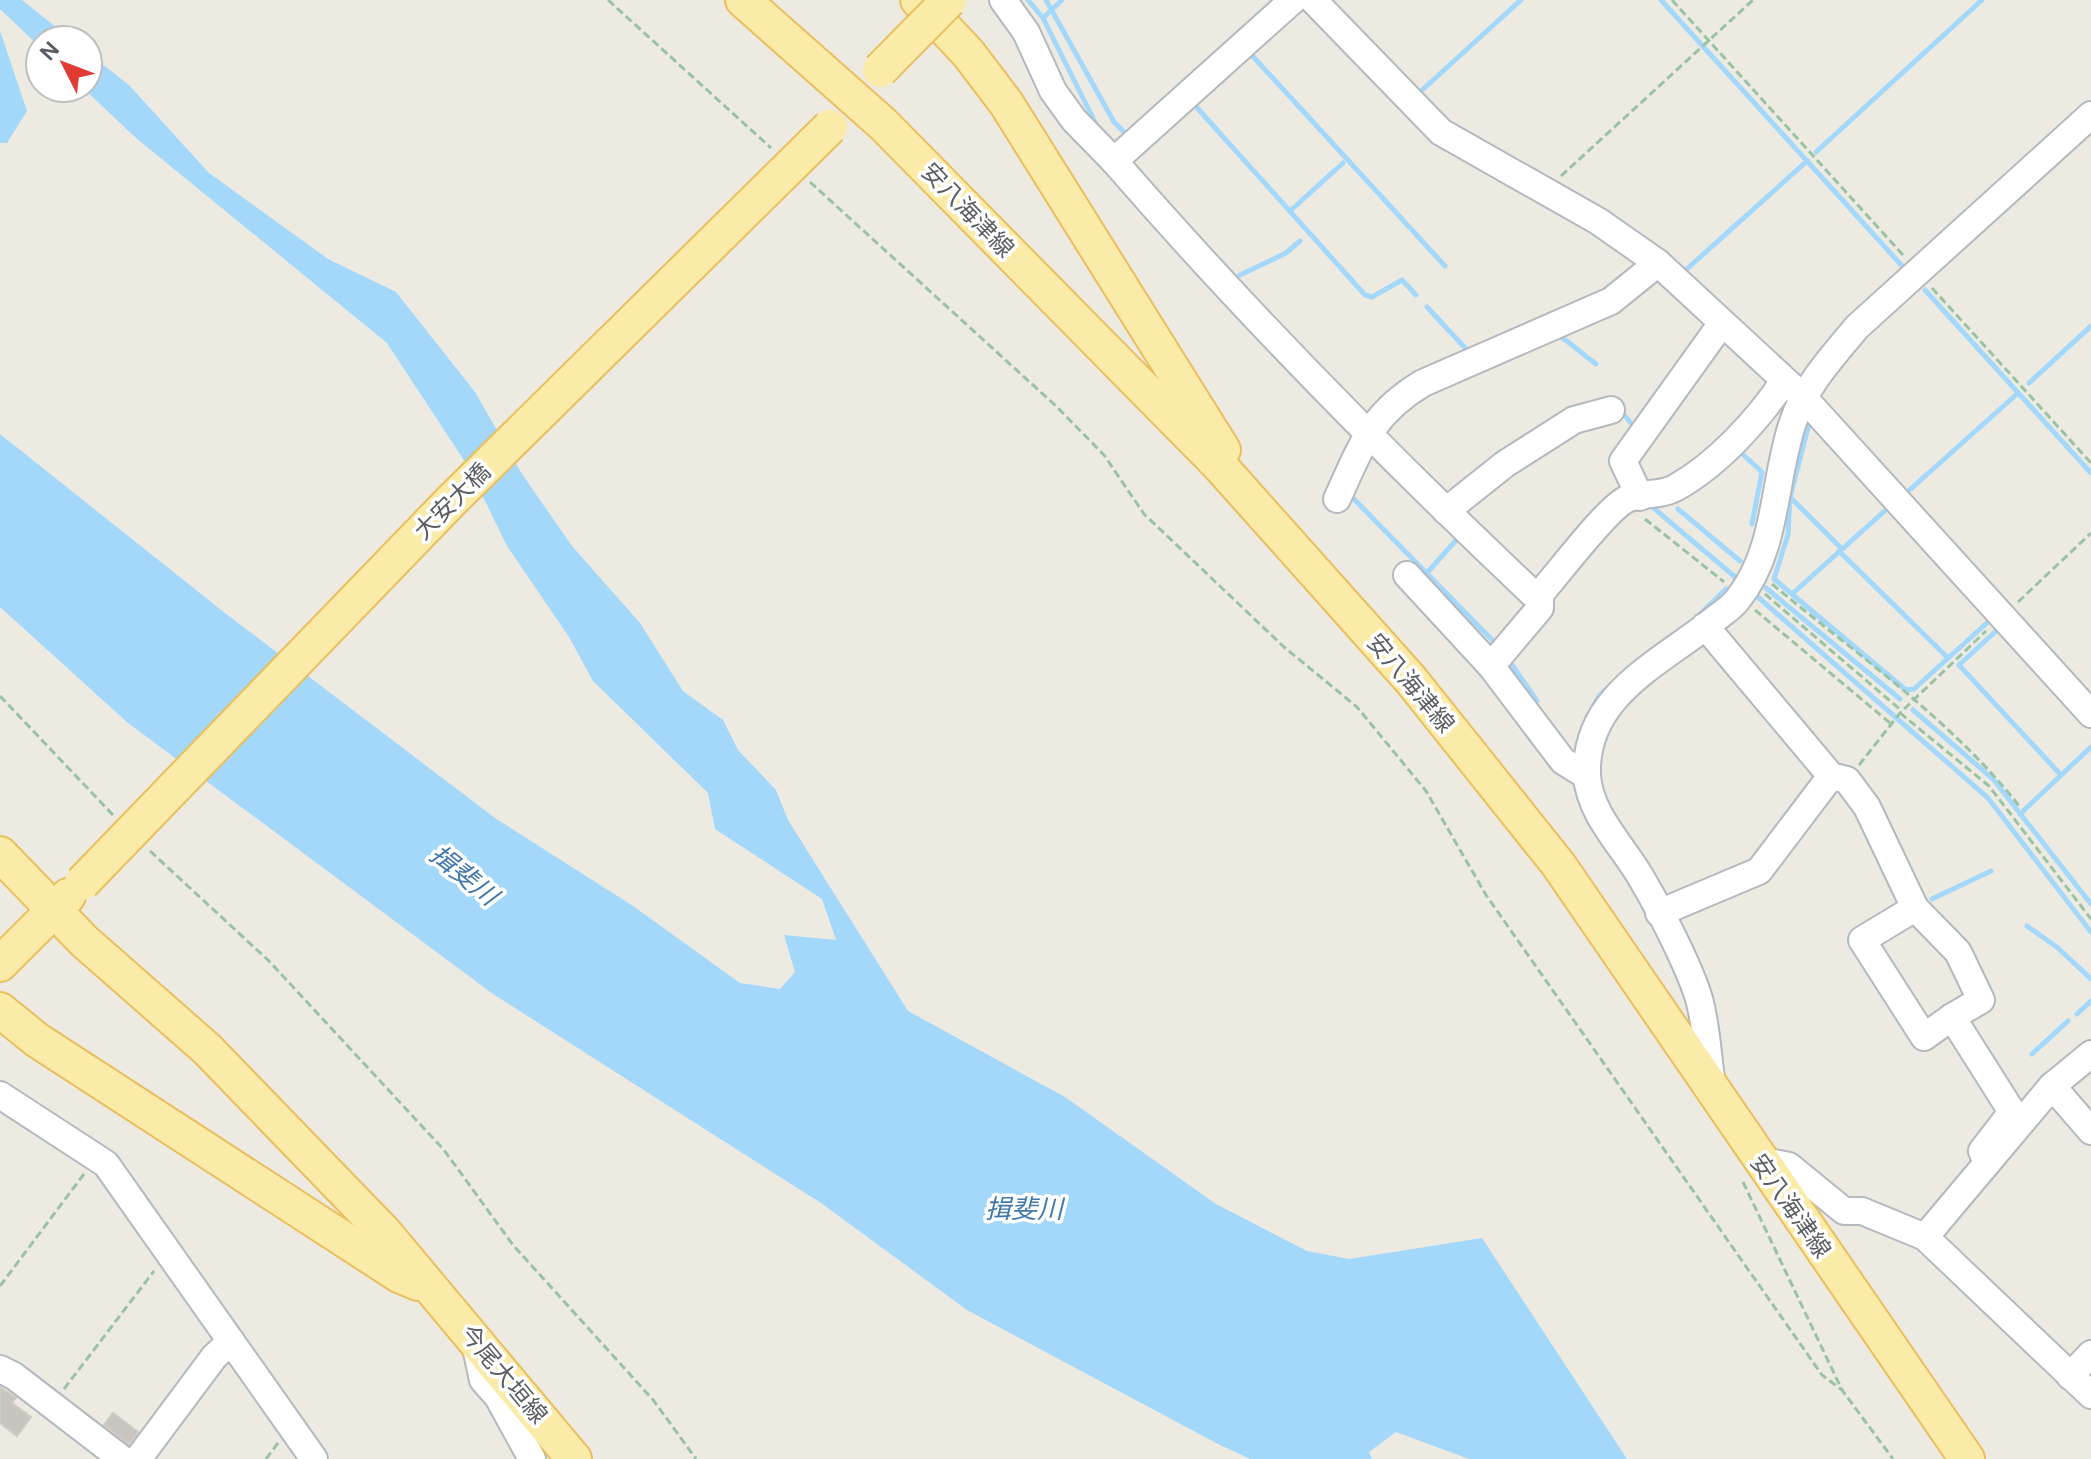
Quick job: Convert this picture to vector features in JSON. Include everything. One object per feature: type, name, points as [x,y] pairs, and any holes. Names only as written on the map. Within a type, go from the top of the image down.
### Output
[{"type":"main road","name":"安八海津線","points":[[743,0],[854,98],[1220,466],[1411,680],[1549,852],[1712,1089],[1748,1165],[1967,1459]]},
{"type":"main road","points":[[918,0],[989,78],[1021,126],[1223,449],[1220,466]]},
{"type":"main road","name":"大安大橋","points":[[9,955],[452,500],[830,127],[880,70],[949,0]]},
{"type":"main road","name":"今尾大垣線","points":[[0,854],[53,911],[207,1049],[384,1232],[574,1459]]},
{"type":"main road","points":[[0,1010],[37,1040],[399,1275],[433,1290]]},
{"type":"street","points":[[1003,0],[1032,42],[1053,91],[1074,120],[1282,346],[1446,511],[1532,593],[1540,594]]},
{"type":"street","points":[[1114,161],[1293,0]]},
{"type":"street","points":[[1313,0],[1441,132],[1598,221],[1658,263],[1794,390],[2091,714]]},
{"type":"street","points":[[1491,666],[1540,608],[1540,594],[1632,499],[1674,489],[1710,462],[1766,409],[1794,390],[1857,327],[2091,115]]},
{"type":"street","points":[[1337,499],[1368,433],[1394,401],[1423,383],[1611,301],[1658,263]]},
{"type":"street","points":[[1632,499],[1623,461],[1722,323]]},
{"type":"street","points":[[1712,1089],[1701,1005],[1643,881],[1600,815],[1587,776],[1591,739],[1607,706],[1630,681],[1749,589],[1768,534],[1793,420],[1794,390]]},
{"type":"street","points":[[1446,511],[1505,464],[1574,420],[1611,410]]},
{"type":"street","points":[[1407,575],[1491,666],[1563,761],[1587,776]]},
{"type":"street","points":[[1705,626],[1867,807],[1915,908],[1958,952],[1981,1000],[1924,1037],[1862,940],[1915,908]]},
{"type":"street","points":[[1659,913],[1759,871],[1839,778]]},
{"type":"street","points":[[1952,1017],[2012,1112],[1982,1151],[1987,1163]]},
{"type":"street","points":[[1925,1237],[2052,1086],[2091,1054]]},
{"type":"street","points":[[2052,1086],[2091,1131]]},
{"type":"street","points":[[0,1095],[106,1164],[314,1459]]},
{"type":"street","points":[[1748,1165],[1789,1166],[1844,1211],[1862,1211],[1925,1237],[2091,1395]]},
{"type":"street","points":[[475,1339],[483,1380],[498,1397],[532,1459]]},
{"type":"street","points":[[138,1459],[214,1357],[231,1341]]},
{"type":"street","points":[[2070,1376],[2091,1354]]},
{"type":"street","points":[[0,1369],[122,1459]]},
{"type":"path","points":[[608,0],[781,157]]},
{"type":"path","points":[[1672,0],[2091,463]]},
{"type":"path","points":[[1546,192],[1753,0]]},
{"type":"path","points":[[804,178],[1056,406],[1104,455],[1144,514],[1284,647],[1357,707],[1426,791],[1495,908],[1822,1375],[1842,1390]]},
{"type":"path","points":[[1632,499],[1749,589],[1989,786],[2091,919]]},
{"type":"path","points":[[1839,778],[1901,712],[2091,533]]},
{"type":"path","points":[[1749,589],[1913,701],[1995,774],[2020,807]]},
{"type":"path","points":[[1749,589],[1891,724]]},
{"type":"path","points":[[0,696],[121,824]]},
{"type":"path","points":[[144,846],[269,961],[444,1150],[513,1245],[654,1401],[696,1459]]},
{"type":"path","points":[[0,1286],[96,1158]]},
{"type":"path","points":[[1748,1165],[1842,1390],[1893,1459]]},
{"type":"path","points":[[51,1404],[168,1252]]},
{"type":"water","points":[[0,0],[22,0],[52,24],[24,24],[24,32],[0,9]]},
{"type":"water","points":[[0,31],[27,111],[7,143],[0,143]]},
{"type":"water","name":"揖斐川","points":[[104,65],[129,85],[209,173],[328,259],[396,292],[475,392],[522,474],[572,546],[640,623],[683,691],[723,720],[738,750],[776,790],[788,820],[908,1011],[1065,1097],[1216,1204],[1307,1251],[1349,1259],[1482,1238],[1627,1459],[1469,1459],[1396,1432],[1369,1452],[1372,1459],[1250,1459],[1218,1444],[967,1310],[821,1203],[493,994],[128,723],[0,607],[0,434],[225,613],[495,818],[633,906],[740,983],[780,989],[795,972],[784,935],[836,940],[822,899],[715,829],[708,793],[593,681],[569,637],[507,546],[469,468],[387,343],[136,138],[100,104],[104,104]]},
{"type":"building","points":[[0,1387],[16,1398],[12,1403],[31,1417],[17,1436],[0,1423]]},
{"type":"building","points":[[113,1413],[138,1432],[129,1444],[104,1425]]},
{"type":"waterway","points":[[1028,0],[1043,18],[1098,128]]},
{"type":"waterway","points":[[1046,0],[1114,122],[1128,136]]},
{"type":"waterway","points":[[1043,18],[1062,0]]},
{"type":"waterway","points":[[1420,92],[1521,0]]},
{"type":"waterway","points":[[1661,0],[1904,268]]},
{"type":"waterway","points":[[1816,152],[1982,0]]},
{"type":"waterway","points":[[1248,51],[1445,266]]},
{"type":"waterway","points":[[1191,101],[1365,295],[1372,297],[1402,280],[1416,295]]},
{"type":"waterway","points":[[1688,268],[1807,161]]},
{"type":"waterway","points":[[1290,211],[1343,163]]},
{"type":"waterway","points":[[1240,275],[1286,253],[1300,241]]},
{"type":"waterway","points":[[1925,290],[2091,473]]},
{"type":"waterway","points":[[1427,307],[1467,350]]},
{"type":"waterway","points":[[2029,383],[2091,326]]},
{"type":"waterway","points":[[1559,335],[1596,364]]},
{"type":"waterway","points":[[1904,495],[2018,393]]},
{"type":"waterway","points":[[1621,411],[1635,428]]},
{"type":"waterway","points":[[1810,420],[1790,497],[1788,535],[1774,579],[1906,690],[1914,689],[1989,621]]},
{"type":"waterway","points":[[1737,449],[1762,472],[1752,524]]},
{"type":"waterway","points":[[1350,495],[1497,645]]},
{"type":"waterway","points":[[1791,498],[1842,549]]},
{"type":"waterway","points":[[1650,505],[1741,582]]},
{"type":"waterway","points":[[1792,594],[1888,508]]},
{"type":"waterway","points":[[1678,509],[1740,561]]},
{"type":"waterway","points":[[1427,573],[1459,537]]},
{"type":"waterway","points":[[1839,551],[1948,658]]},
{"type":"waterway","points":[[1766,588],[1900,699]]},
{"type":"waterway","points":[[1696,618],[1726,589]]},
{"type":"waterway","points":[[1751,591],[1988,798],[2091,932]]},
{"type":"waterway","points":[[1996,631],[1959,665],[2061,775]]},
{"type":"waterway","points":[[1508,659],[1537,701]]},
{"type":"waterway","points":[[1587,717],[1599,696],[1630,667]]},
{"type":"waterway","points":[[1913,710],[1993,779],[2091,904]]},
{"type":"waterway","points":[[2020,814],[2091,747]]},
{"type":"waterway","points":[[1932,899],[1991,871]]},
{"type":"waterway","points":[[2027,926],[2058,948],[2091,979]]},
{"type":"waterway","points":[[2077,1014],[2091,1001]]},
{"type":"waterway","points":[[2032,1054],[2068,1021]]}]
